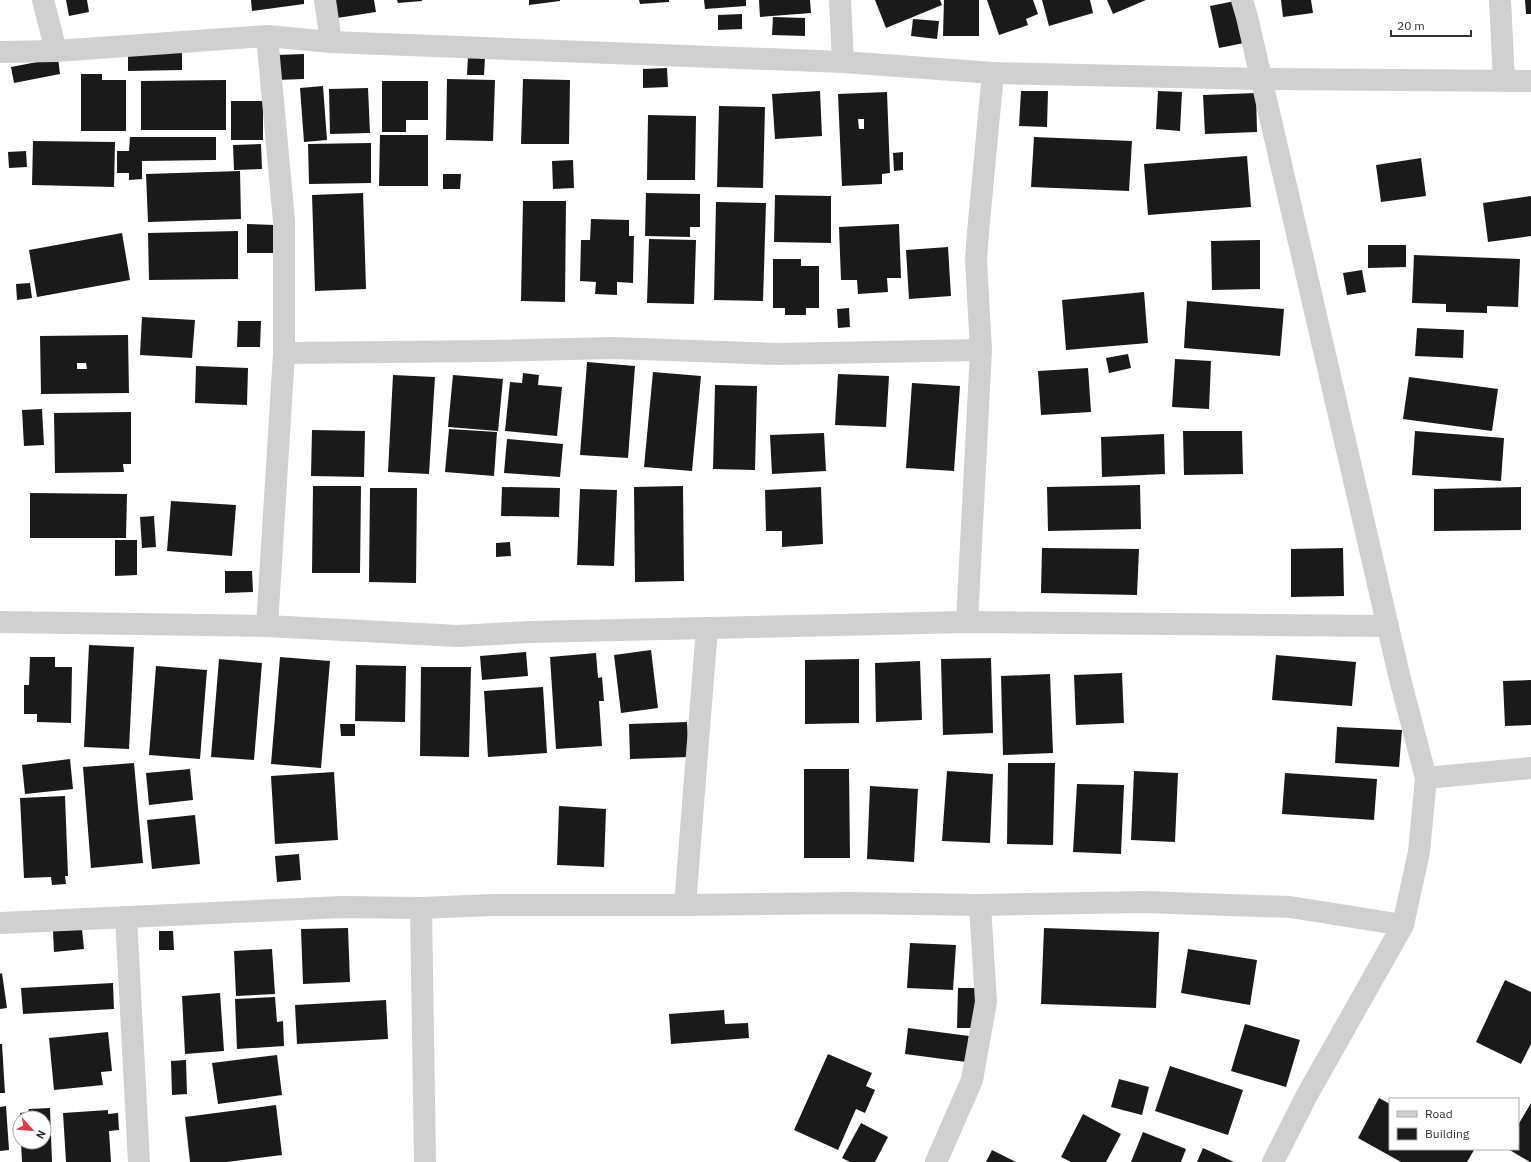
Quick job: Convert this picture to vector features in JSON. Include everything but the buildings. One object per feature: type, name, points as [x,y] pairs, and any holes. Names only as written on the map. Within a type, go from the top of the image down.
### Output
[{"type":"street","points":[[43,0],[56,51]]},
{"type":"street","points":[[324,0],[330,42]]},
{"type":"street","points":[[840,0],[843,62]]},
{"type":"street","points":[[1242,0],[1388,626],[1426,778],[1419,852],[1403,924],[1307,1095],[1273,1162]]},
{"type":"street","points":[[1500,0],[1504,80]]},
{"type":"street","points":[[267,36],[284,221],[284,353],[267,626]]},
{"type":"street","points":[[0,52],[56,51],[267,36],[330,42],[843,62],[993,73],[1261,79],[1531,81]]},
{"type":"street","points":[[967,622],[981,350],[976,260],[993,73]]},
{"type":"street","points":[[284,353],[499,351],[613,348],[774,354],[981,350]]},
{"type":"street","points":[[0,622],[267,626],[458,636],[530,632],[967,622],[1388,626]]},
{"type":"street","points":[[685,905],[707,628]]},
{"type":"street","points":[[1426,778],[1531,768]]},
{"type":"street","points":[[0,924],[342,906],[421,908],[491,905],[852,903],[980,905],[1144,902],[1290,907],[1403,924]]},
{"type":"street","points":[[936,1162],[972,1080],[986,1002],[980,905]]},
{"type":"street","points":[[421,908],[426,1162]]},
{"type":"street","points":[[126,917],[139,1162]]}]
